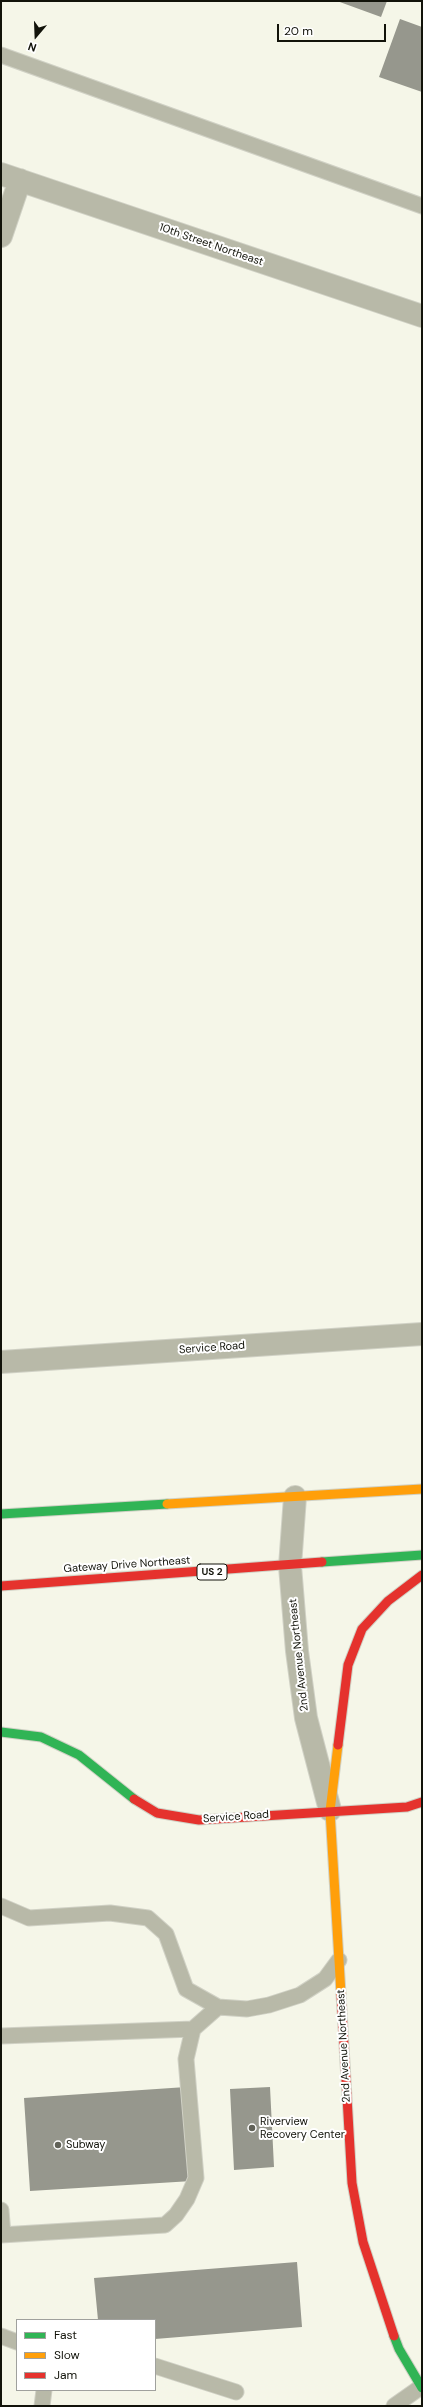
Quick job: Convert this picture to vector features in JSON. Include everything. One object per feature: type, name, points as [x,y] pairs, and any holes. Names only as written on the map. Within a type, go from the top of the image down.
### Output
[{"type":"main road","points":[[1,1514],[422,1489]]},
{"type":"main road","name":"Gateway Drive Northeast","points":[[1,1586],[422,1556]]},
{"type":"main road","name":"2nd Avenue Northeast","points":[[422,1575],[388,1601],[362,1629],[348,1665],[330,1811],[352,2182],[363,2242],[380,2300],[399,2349],[422,2387]]},
{"type":"main road","name":"Service Road","points":[[1,1732],[41,1737],[79,1755],[128,1795],[157,1813],[199,1820],[407,1806],[422,1802]]},
{"type":"street","points":[[1,236],[10,177]]},
{"type":"street","name":"10th Street Northeast","points":[[10,177],[422,316]]},
{"type":"street","name":"Service Road","points":[[1,1362],[422,1334]]},
{"type":"street","name":"2nd Avenue Northeast","points":[[295,1497],[290,1566],[306,1718],[330,1811]]},
{"type":"lane","points":[[1,55],[422,206]]},
{"type":"lane","points":[[1,1906],[29,1918],[110,1913],[148,1918],[166,1934],[186,1989],[218,2007],[247,2009],[269,2005],[300,1995],[326,1979],[339,1960]]},
{"type":"lane","points":[[1,2210],[2,2235],[165,2225],[176,2215],[188,2199],[196,2178],[186,2058],[193,2029],[218,2007]]},
{"type":"lane","points":[[1,2036],[193,2029]]},
{"type":"lane","points":[[1,2336],[16,2342]]},
{"type":"lane","points":[[156,2366],[236,2392]]},
{"type":"lane","points":[[394,2406],[422,2387]]},
{"type":"lane","points":[[42,2406],[44,2391]]},
{"type":"building","points":[[337,1],[387,1],[381,17]]},
{"type":"building","points":[[400,19],[422,27],[422,92],[379,77]]},
{"type":"building","points":[[186,2087],[192,2181],[30,2191],[24,2098]]},
{"type":"building","name":"Riverview Recovery Center","points":[[270,2087],[274,2167],[234,2170],[230,2089]]},
{"type":"building","points":[[297,2262],[302,2327],[156,2339],[156,2319],[98,2319],[94,2278]]},
{"type":"traffic: fast","points":[[1,1514],[167,1504]]},
{"type":"traffic: fast","points":[[322,1562],[422,1555]]},
{"type":"traffic: fast","points":[[1,1732],[41,1737],[79,1755],[134,1799]]},
{"type":"traffic: fast","points":[[394,2336],[399,2349],[422,2388]]},
{"type":"traffic: slow","points":[[167,1504],[422,1489]]},
{"type":"traffic: slow","points":[[338,1745],[330,1811],[341,1994]]},
{"type":"traffic: jam","points":[[1,1586],[322,1562]]},
{"type":"traffic: jam","points":[[338,1745],[348,1665],[362,1629],[388,1601],[422,1575]]},
{"type":"traffic: jam","points":[[134,1799],[157,1813],[199,1820],[407,1807],[422,1802]]},
{"type":"traffic: jam","points":[[341,1994],[352,2183],[363,2242],[394,2336]]},
{"type":"place","name":"Riverview Recovery Center","points":[[252,2128]]},
{"type":"place","name":"Subway","points":[[58,2145]]}]
